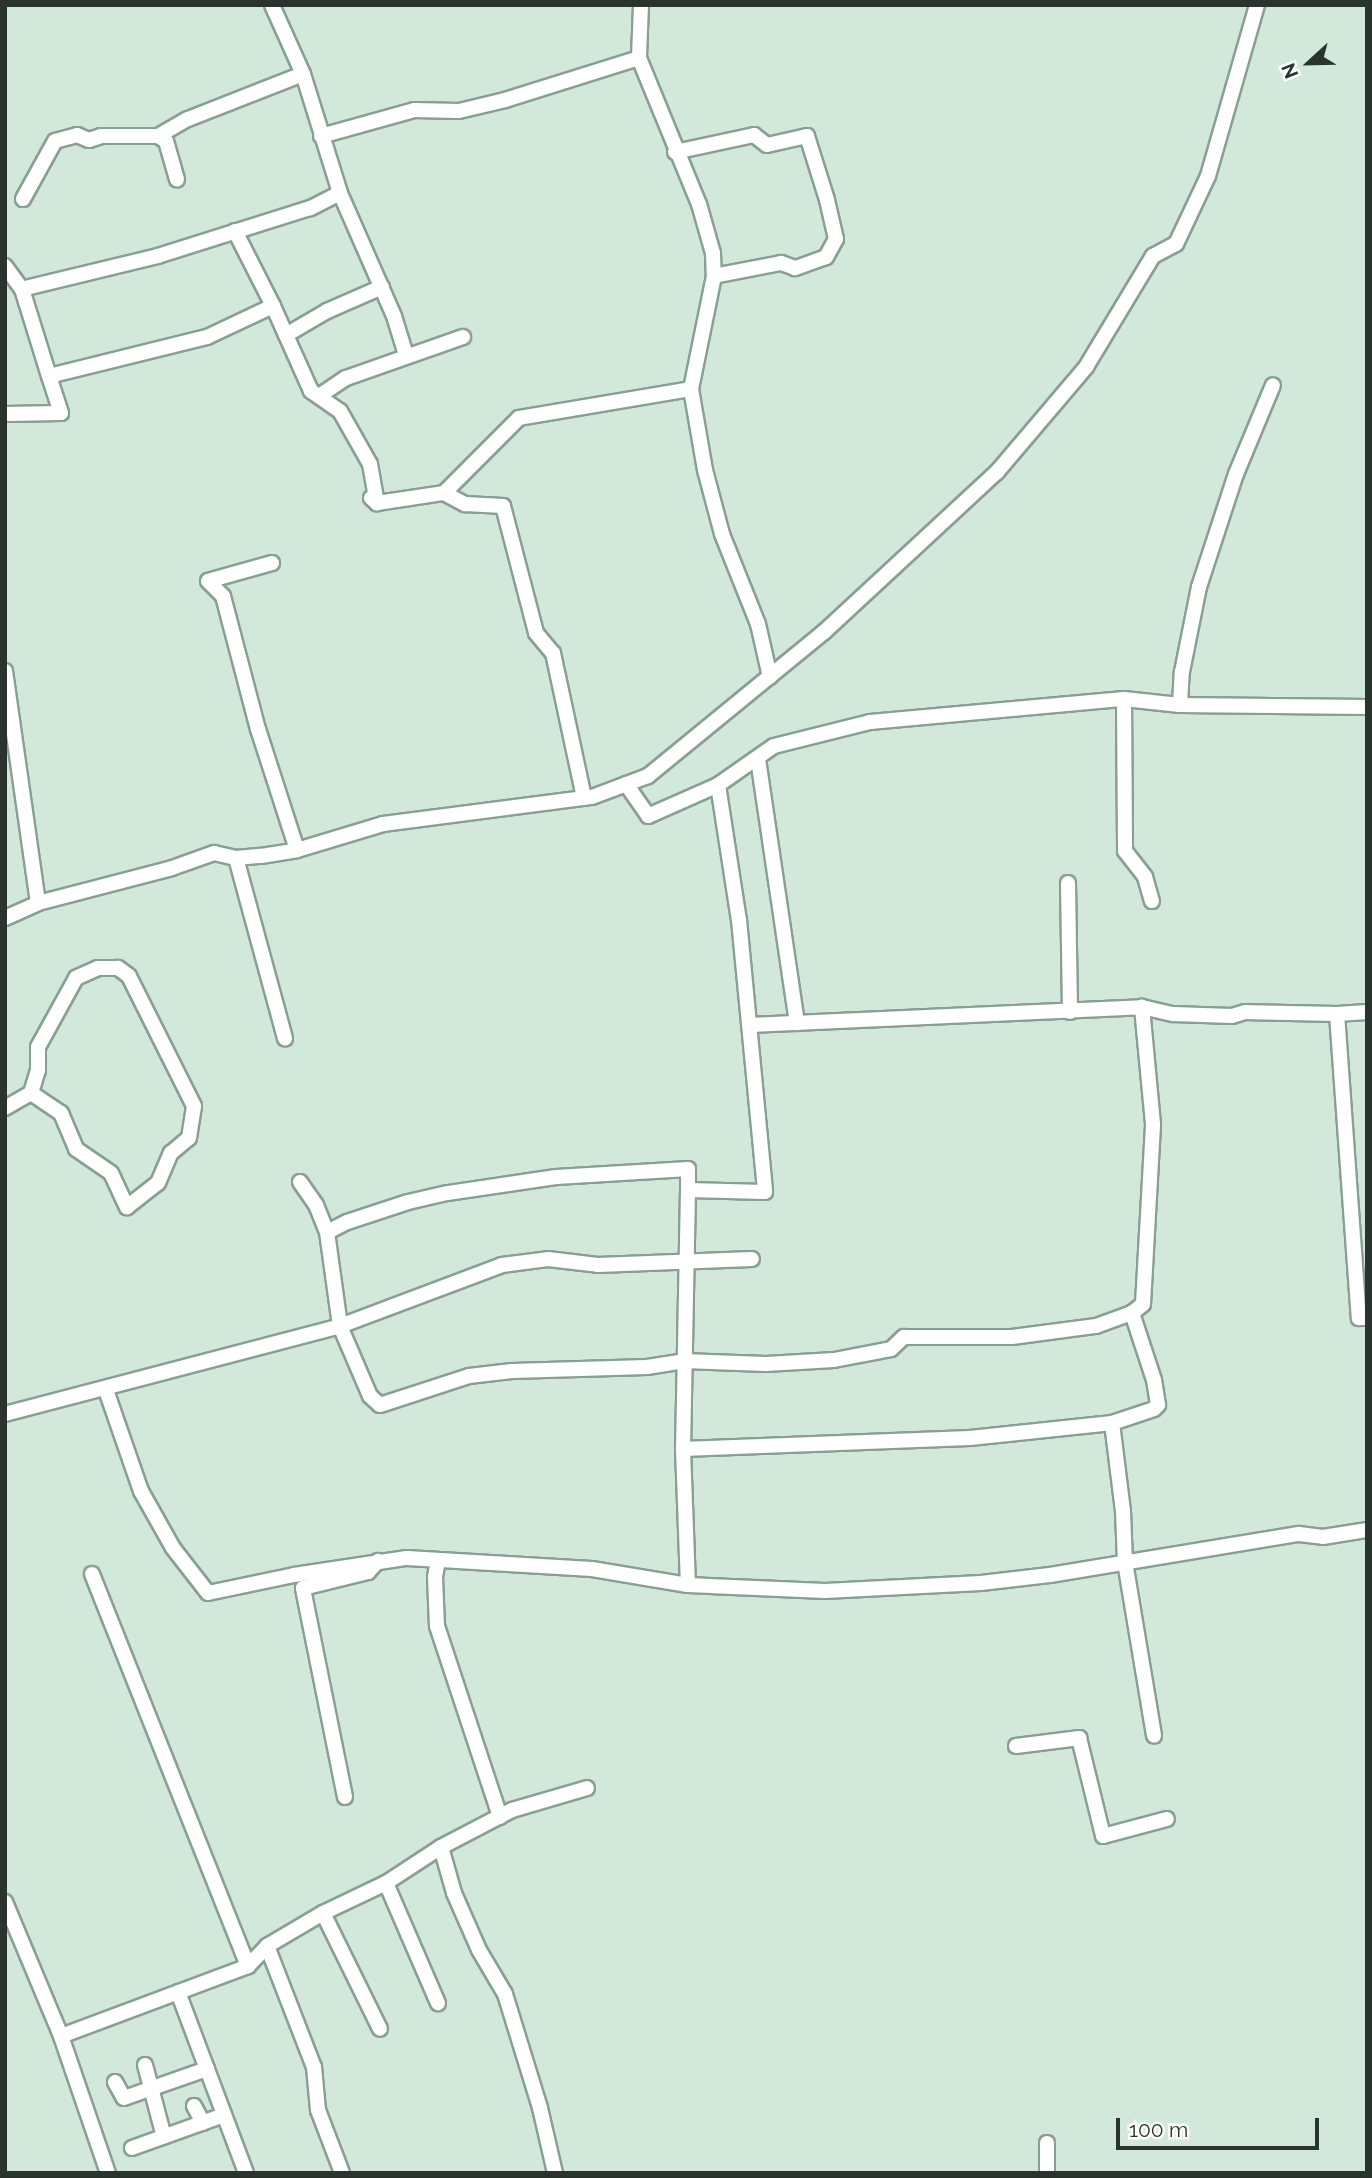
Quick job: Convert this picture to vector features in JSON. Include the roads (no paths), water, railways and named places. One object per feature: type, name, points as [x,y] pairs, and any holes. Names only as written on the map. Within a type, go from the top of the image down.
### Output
[{"type":"street","points":[[272,5],[303,74],[340,193],[382,287],[406,355]]},
{"type":"street","points":[[641,5],[639,58],[675,152],[699,204],[713,253],[714,276],[691,388],[705,470],[722,534],[758,624],[770,677]]},
{"type":"street","points":[[5,918],[38,903],[172,868],[214,853],[236,858],[297,850],[383,824],[584,798],[648,776],[824,632],[996,472],[1086,367],[1153,256],[1176,244],[1208,176],[1257,5]]},
{"type":"street","points":[[321,136],[414,110],[459,111],[505,100],[639,58]]},
{"type":"street","points":[[23,199],[55,141],[77,135],[89,140],[101,136],[158,136],[188,119],[303,74]]},
{"type":"street","points":[[675,152],[754,135],[767,145],[807,136],[836,239],[825,257],[795,268],[781,263],[714,276]]},
{"type":"street","points":[[158,136],[166,141],[177,180]]},
{"type":"street","points":[[22,289],[110,269],[310,208],[340,193]]},
{"type":"street","points":[[235,231],[273,306],[311,391],[340,411],[370,464],[373,499],[443,493],[465,504],[503,506],[536,633],[552,653],[584,798]]},
{"type":"street","points":[[5,266],[22,289],[61,413],[5,414]]},
{"type":"street","points":[[286,335],[327,311],[382,287]]},
{"type":"street","points":[[49,376],[207,337],[273,306]]},
{"type":"street","points":[[319,396],[346,378],[463,337]]},
{"type":"street","points":[[1180,705],[1182,672],[1199,587],[1236,474],[1273,385]]},
{"type":"street","points":[[443,493],[519,418],[691,388]]},
{"type":"street","points":[[272,563],[208,581],[223,596],[258,729],[297,850]]},
{"type":"street","points":[[5,671],[38,903]]},
{"type":"street","points":[[626,784],[648,816],[718,785],[774,746],[870,722],[1124,699],[1180,705],[1367,707]]},
{"type":"street","points":[[1124,699],[1125,851],[1145,877],[1152,901]]},
{"type":"street","points":[[758,759],[797,1023]]},
{"type":"street","points":[[688,1190],[765,1192],[739,920],[718,785]]},
{"type":"street","points":[[236,858],[285,1038]]},
{"type":"street","points":[[1068,883],[1070,1012]]},
{"type":"street","points":[[5,1108],[32,1093],[38,1070],[38,1047],[76,978],[98,968],[117,968],[129,976],[194,1106],[188,1138],[171,1153],[158,1183],[127,1207],[111,1173],[76,1149],[61,1113],[32,1093]]},
{"type":"street","points":[[750,1025],[1142,1007],[1173,1014],[1232,1016],[1245,1012],[1273,1011],[1337,1014],[1367,1012]]},
{"type":"street","points":[[300,1182],[316,1205],[327,1232],[340,1326],[370,1396],[380,1405],[469,1376],[564,1367],[647,1367],[683,1361],[766,1364],[834,1360],[891,1349],[904,1337],[1012,1337],[1096,1326],[1132,1313],[1143,1304],[1153,1124],[1142,1007]]},
{"type":"street","points":[[1337,1014],[1359,1318],[1367,1318]]},
{"type":"street","points":[[327,1232],[347,1222],[447,1193],[556,1177],[688,1169],[683,1361],[688,1585]]},
{"type":"street","points":[[5,1414],[106,1390],[340,1326],[502,1265],[548,1259],[598,1265],[752,1259]]},
{"type":"street","points":[[683,1449],[970,1438],[1112,1423],[1154,1409],[1158,1405],[1154,1381],[1132,1313]]},
{"type":"street","points":[[106,1390],[141,1491],[173,1548],[208,1594],[407,1558],[592,1569],[688,1585],[825,1591],[981,1583],[1050,1575],[1299,1534],[1323,1537],[1367,1530]]},
{"type":"street","points":[[1112,1423],[1123,1511],[1125,1562],[1154,1736]]},
{"type":"street","points":[[438,1560],[435,1577],[438,1626],[500,1817]]},
{"type":"street","points":[[345,1797],[303,1588],[368,1572],[378,1562]]},
{"type":"street","points":[[92,1574],[248,1966]]},
{"type":"street","points":[[1016,1746],[1079,1738],[1103,1836],[1167,1819]]},
{"type":"street","points":[[61,2036],[248,1966],[267,1946],[323,1913],[386,1883],[441,1847],[500,1817],[587,1788]]},
{"type":"street","points":[[441,1847],[454,1893],[479,1950],[505,1994],[540,2108],[555,2173]]},
{"type":"street","points":[[386,1883],[438,2003]]},
{"type":"street","points":[[5,1902],[61,2036],[108,2173]]},
{"type":"street","points":[[323,1913],[380,2029]]},
{"type":"street","points":[[267,1946],[314,2067],[318,2109],[342,2173]]},
{"type":"street","points":[[178,1992],[246,2173]]},
{"type":"street","points":[[145,2065],[164,2137]]},
{"type":"street","points":[[116,2082],[124,2098],[207,2069]]},
{"type":"street","points":[[194,2106],[203,2123]]},
{"type":"street","points":[[132,2148],[224,2115]]},
{"type":"street","points":[[1047,2143],[1047,2173]]}]
